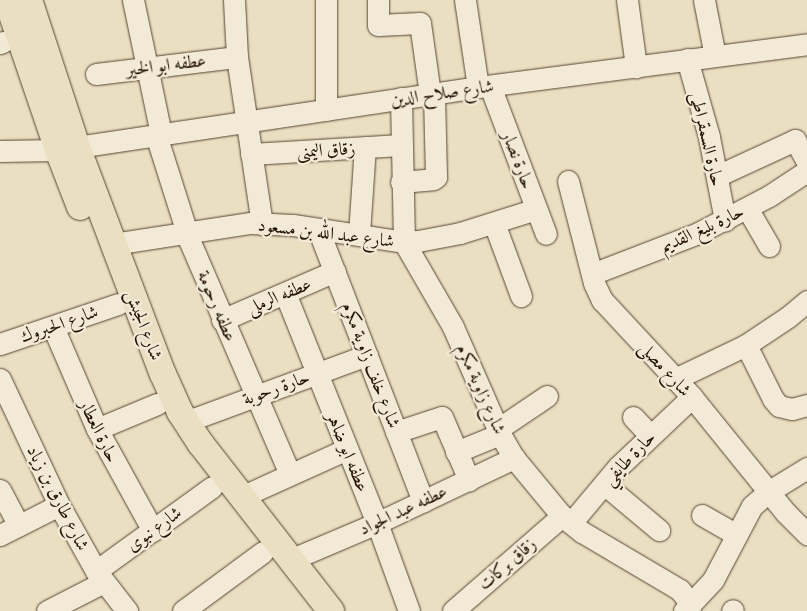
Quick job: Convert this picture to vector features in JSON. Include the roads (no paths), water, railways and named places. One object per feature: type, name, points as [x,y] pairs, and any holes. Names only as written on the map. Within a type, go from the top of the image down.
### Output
[{"type":"main road","name":"شارع الجيش","points":[[8,0],[68,148],[113,244],[163,374],[185,422],[290,560],[318,607]]},
{"type":"main road","name":"شارع الجيش","points":[[29,0],[68,148],[118,304],[156,404],[175,436],[263,552],[318,607]]},
{"type":"street","points":[[133,0],[158,134]]},
{"type":"street","points":[[234,0],[237,57],[262,224]]},
{"type":"street","points":[[326,0],[326,110]]},
{"type":"street","points":[[378,0],[378,25],[420,23],[432,94],[436,177],[434,179],[401,182]]},
{"type":"street","name":"حارة نصار","points":[[465,0],[484,86],[546,234]]},
{"type":"street","points":[[627,0],[636,67]]},
{"type":"street","points":[[704,0],[715,56]]},
{"type":"street","name":"شارع صلاح الدين","points":[[0,151],[68,148],[484,86],[807,44]]},
{"type":"street","name":"عطفه ابو الخير","points":[[96,74],[237,57]]},
{"type":"street","name":"حارة السمقراطى","points":[[687,59],[705,122],[725,220]]},
{"type":"street","name":"شارع زاوية مكرم","points":[[401,98],[401,182],[404,242],[453,327],[499,432],[514,458],[566,520],[582,532],[677,587],[683,593],[687,609]]},
{"type":"street","name":"عطفه رحومة","points":[[158,134],[186,232],[222,320],[290,474]]},
{"type":"street","points":[[717,176],[795,140],[807,162]]},
{"type":"street","name":"زقاق اليمنى","points":[[251,154],[401,146]]},
{"type":"street","points":[[359,234],[365,148]]},
{"type":"street","name":"حارة بليغ القديم","points":[[592,274],[670,246],[725,220],[807,171]]},
{"type":"street","name":"شارع مصلى","points":[[568,181],[592,274],[598,291],[607,307],[692,397],[768,492],[807,534]]},
{"type":"street","points":[[747,208],[769,246]]},
{"type":"street","name":"شارع عبد الله بن مسعود","points":[[113,244],[186,232],[262,224],[359,234],[404,242],[446,237],[536,209]]},
{"type":"street","points":[[494,223],[521,296]]},
{"type":"street","name":"شارع خلف زاوية مكرم","points":[[318,229],[423,501]]},
{"type":"street","name":"عطفه الرملى","points":[[222,320],[335,271]]},
{"type":"street","name":"عطفه ابو ضاهر","points":[[285,293],[377,523],[409,611]]},
{"type":"street","points":[[674,380],[746,345],[788,317],[807,301]]},
{"type":"street","name":"شارع الحبروك","points":[[0,344],[118,304]]},
{"type":"street","name":"حارة العطار","points":[[53,327],[97,429],[153,531]]},
{"type":"street","points":[[746,345],[773,399],[779,406],[792,409],[807,405]]},
{"type":"street","name":"حارة رحوبة","points":[[185,422],[367,355]]},
{"type":"street","name":"شارع طارق بن زياد","points":[[0,379],[59,505],[100,576],[127,611]]},
{"type":"street","points":[[456,452],[499,432],[547,396]]},
{"type":"street","name":"حارة طايفي","points":[[566,520],[692,397]]},
{"type":"street","points":[[97,429],[156,404]]},
{"type":"street","points":[[396,432],[442,417],[469,480]]},
{"type":"street","points":[[633,417],[650,436]]},
{"type":"street","points":[[241,496],[347,449]]},
{"type":"street","name":"عطفه عبد الجواد","points":[[290,560],[377,523],[514,458]]},
{"type":"street","points":[[687,609],[713,580],[752,506],[768,492],[807,468]]},
{"type":"street","points":[[604,484],[659,530]]},
{"type":"street","name":"شارع نبوى","points":[[47,611],[100,576],[153,531],[212,487]]},
{"type":"street","points":[[0,490],[9,530],[59,505]]},
{"type":"street","points":[[702,515],[736,535]]},
{"type":"street","name":"زقاق بركات","points":[[453,611],[566,520]]},
{"type":"street","points":[[197,607],[263,552]]}]
